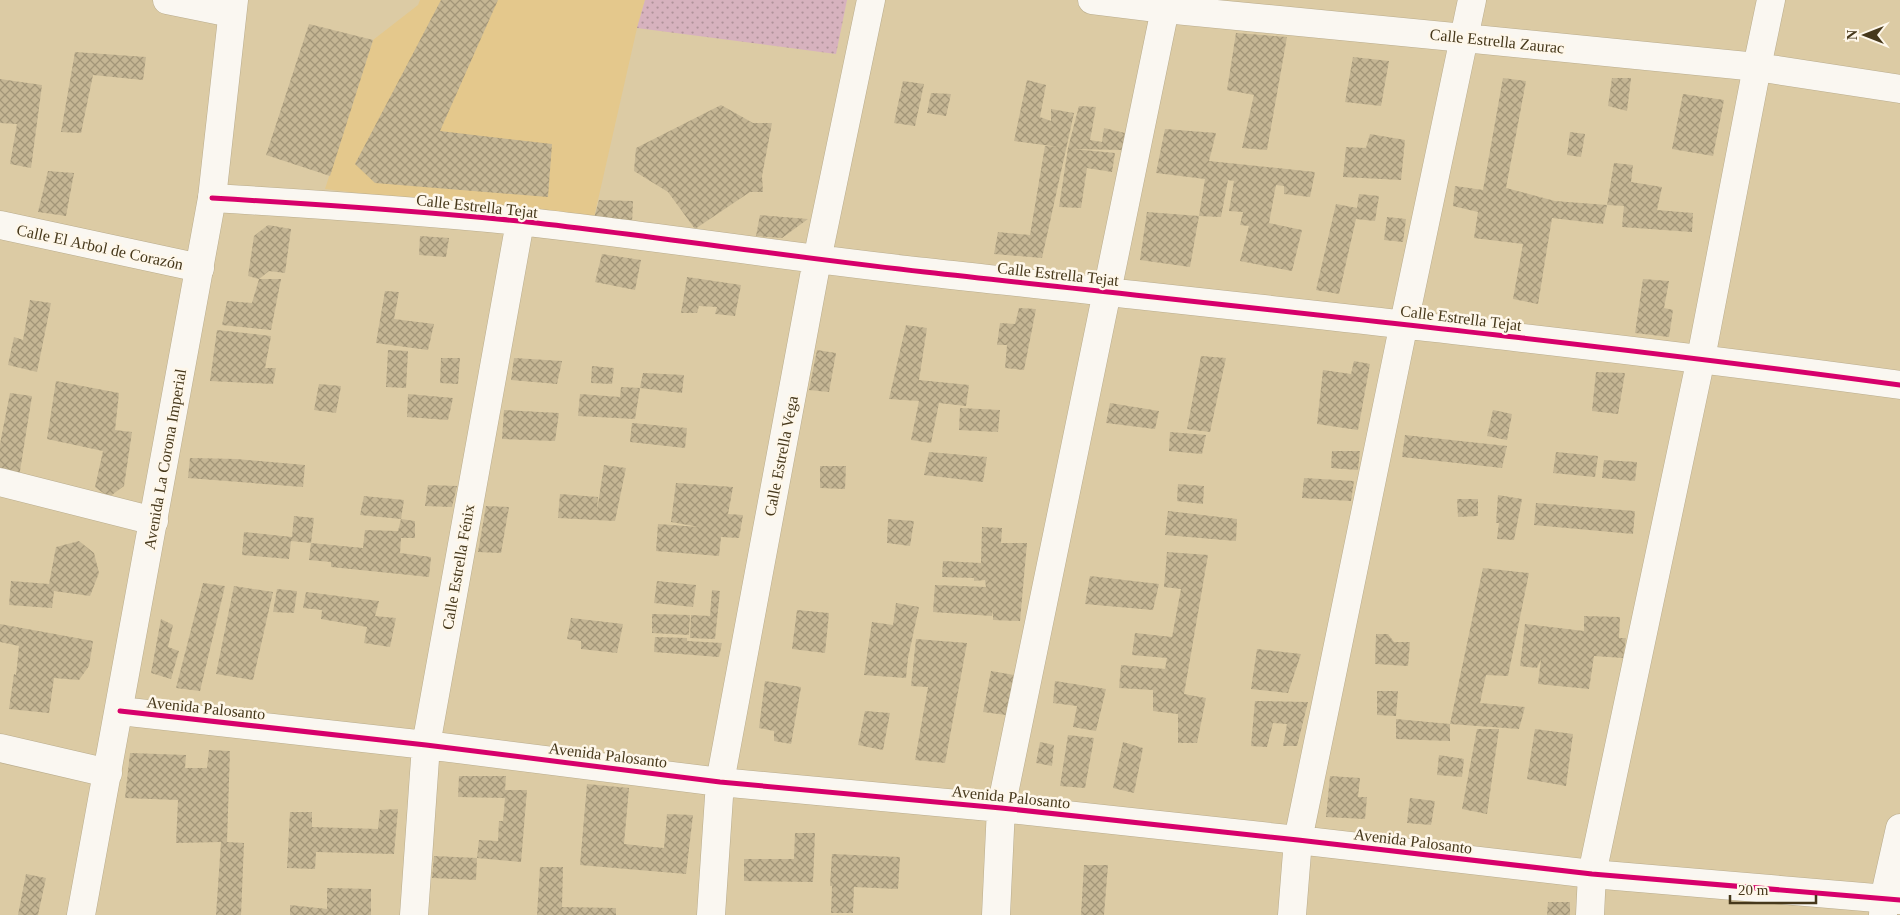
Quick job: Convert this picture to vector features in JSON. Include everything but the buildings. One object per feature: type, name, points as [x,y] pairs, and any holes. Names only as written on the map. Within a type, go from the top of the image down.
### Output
[{"type":"street","points":[[166,0],[233,6]]},
{"type":"street","name":"Calle Estrella Vega","points":[[711,915],[720,782],[817,260],[871,0]]},
{"type":"street","name":"Calle Estrella Zaurac","points":[[1092,0],[1165,9],[1757,67],[1900,89]]},
{"type":"street","points":[[1292,915],[1298,840],[1472,0]]},
{"type":"street","points":[[1590,915],[1592,874],[1701,358],[1771,0]]},
{"type":"street","name":"Avenida La Corona Imperial","points":[[81,915],[120,711],[212,198],[233,6]]},
{"type":"street","points":[[996,915],[1001,808],[1165,9]]},
{"type":"street","name":"Calle Estrella Tejat","points":[[212,198],[338,205],[520,222],[817,260],[1701,358],[1900,385]]},
{"type":"street","name":"Calle Estrella Fénix","points":[[414,915],[426,745],[520,222]]},
{"type":"street","name":"Calle El Arbol de Corazón","points":[[0,225],[200,268]]},
{"type":"street","points":[[0,482],[154,521]]},
{"type":"street","name":"Avenida Palosanto","points":[[120,711],[426,745],[720,782],[1001,808],[1889,905]]},
{"type":"street","points":[[0,748],[108,773]]},
{"type":"street","points":[[1889,905],[1900,828]]},
{"type":"shaded area","points":[[420,0],[645,0],[593,222],[325,189],[373,40],[418,5]]},
{"type":"shaded area","points":[[645,0],[847,0],[836,54],[637,28]]},
{"type":"cycle path","points":[[212,198],[366,208],[519,221],[874,266],[1535,339],[1900,385]]},
{"type":"cycle path","points":[[120,711],[426,745],[720,782],[1001,808],[1592,874],[1900,900]]}]
